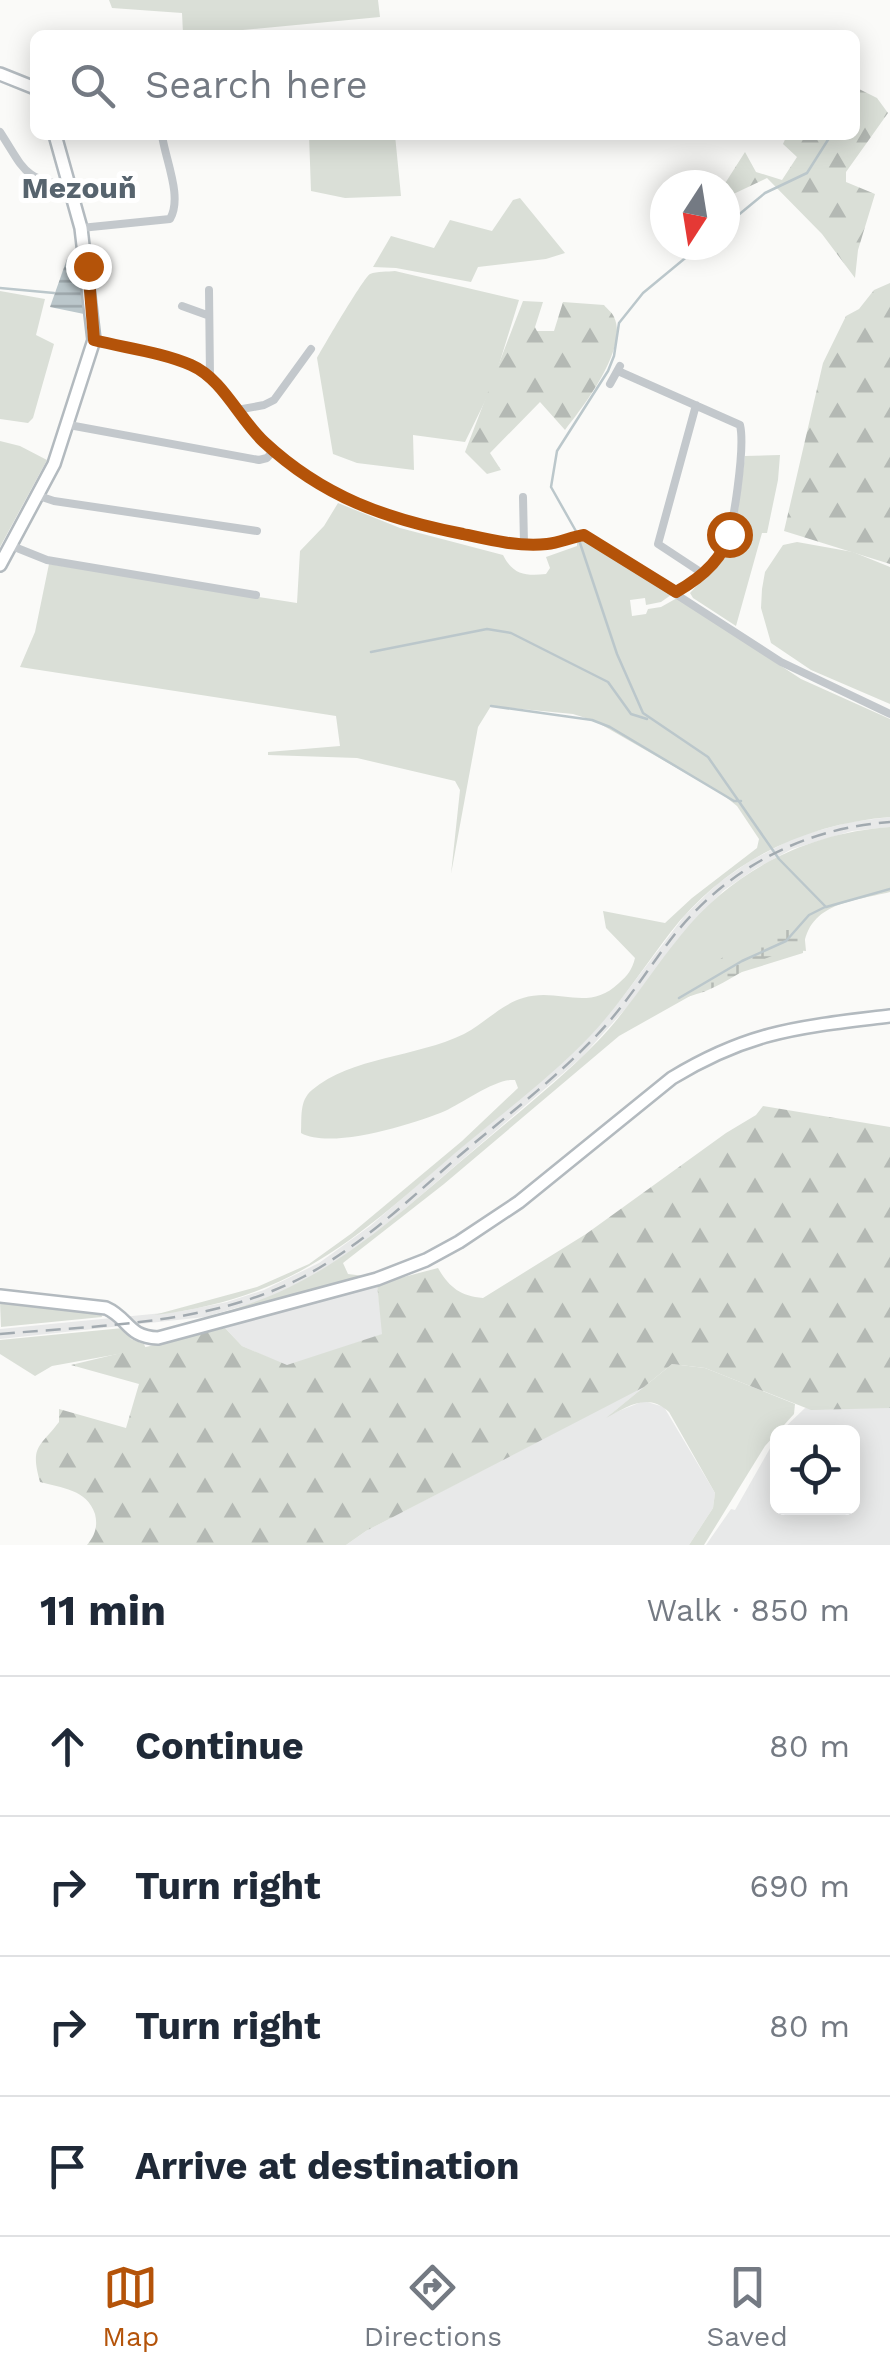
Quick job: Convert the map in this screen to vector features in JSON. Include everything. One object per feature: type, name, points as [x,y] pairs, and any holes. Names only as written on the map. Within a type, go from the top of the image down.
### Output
[{"type":"street","points":[[0,74],[30,86]]},
{"type":"street","points":[[0,132],[28,175],[71,187]]},
{"type":"street","points":[[0,565],[39,496],[69,425],[94,340],[81,228],[57,140]]},
{"type":"street","points":[[81,228],[170,218],[175,213],[163,140]]},
{"type":"street","points":[[209,290],[210,377]]},
{"type":"street","points":[[182,306],[207,315]]},
{"type":"street","points":[[94,340],[190,365],[210,377],[273,450],[328,489],[397,520],[524,544],[550,544],[584,535],[781,662],[890,714]]},
{"type":"street","points":[[237,410],[264,406],[274,400],[310,349]]},
{"type":"street","points":[[610,384],[619,368],[737,421],[742,434],[726,544],[702,573],[676,592]]},
{"type":"street","points":[[696,405],[658,544],[702,573]]},
{"type":"street","points":[[69,425],[260,460],[273,450]]},
{"type":"street","points":[[39,496],[257,531]]},
{"type":"street","points":[[523,496],[524,544]]},
{"type":"street","points":[[12,546],[47,560],[256,595]]},
{"type":"street","points":[[0,1296],[112,1310],[138,1335],[158,1338],[377,1279],[426,1260],[488,1224],[672,1078],[703,1060],[776,1031],[890,1016]]},
{"type":"shaded area","points":[[67,259],[79,259],[84,314],[50,307]]},
{"type":"shaded area","points":[[890,817],[890,827],[852,831],[792,849],[723,891],[679,938],[629,1005],[582,1057],[377,1233],[323,1271],[267,1299],[205,1317],[0,1339],[0,1329],[183,1311],[227,1302],[264,1290],[319,1263],[370,1226],[575,1050],[621,999],[685,915],[717,884],[798,836],[850,822]]},
{"type":"shaded area","points":[[377,1284],[383,1334],[287,1366],[242,1346],[225,1328]]},
{"type":"shaded area","points":[[642,1387],[611,1414],[644,1401],[664,1407],[715,1493],[713,1508],[689,1545],[346,1545],[366,1531]]},
{"type":"shaded area","points":[[805,1408],[890,1408],[890,1545],[706,1545],[731,1509],[735,1510],[770,1448],[770,1515],[860,1515],[860,1425],[787,1425]]},
{"type":"green space","points":[[109,0],[378,0],[380,17],[243,30],[183,30],[182,13],[112,8]]},
{"type":"green space","points":[[860,90],[877,98],[888,113],[846,172],[846,182],[875,194],[858,250],[855,278],[822,234],[767,178],[740,191],[740,170],[734,170],[745,152],[756,172],[782,180],[797,157],[783,144],[785,140],[860,140]]},
{"type":"green space","points":[[309,140],[395,140],[401,196],[345,198],[311,191]]},
{"type":"green space","points":[[520,198],[565,253],[478,267],[471,282],[373,267],[391,236],[434,248],[450,220],[492,231],[513,200]]},
{"type":"green space","points":[[395,271],[519,300],[492,387],[465,442],[413,435],[414,470],[357,463],[333,454],[317,358],[366,278],[373,273]]},
{"type":"green space","points":[[890,283],[890,564],[784,531],[823,363],[846,316],[859,309],[874,290]]},
{"type":"green space","points":[[0,291],[45,299],[36,335],[54,344],[33,418],[28,423],[0,419]]},
{"type":"green space","points":[[523,301],[543,302],[537,331],[554,331],[563,302],[604,305],[614,317],[615,344],[602,376],[565,430],[540,402],[490,453],[501,470],[487,474],[465,452]]},
{"type":"green space","points":[[0,441],[47,460],[0,547]]},
{"type":"green space","points":[[780,455],[767,533],[762,533],[736,626],[690,593],[729,551],[745,456]]},
{"type":"green space","points":[[338,503],[400,528],[503,555],[511,567],[526,574],[546,574],[550,568],[546,557],[577,546],[577,541],[587,541],[671,595],[646,605],[645,598],[630,600],[632,616],[646,614],[648,609],[677,598],[801,679],[890,719],[890,817],[858,821],[796,838],[740,867],[715,886],[691,908],[612,1011],[576,1050],[393,1206],[325,1257],[249,1294],[154,1315],[257,1287],[309,1264],[462,1141],[518,1088],[515,1080],[507,1080],[414,1122],[332,1139],[301,1133],[303,1104],[312,1090],[365,1064],[446,1042],[523,998],[584,998],[607,992],[627,975],[635,958],[606,928],[603,911],[665,923],[757,848],[759,839],[737,806],[722,794],[595,721],[573,714],[491,706],[478,727],[451,874],[460,790],[455,781],[357,758],[268,755],[340,746],[336,716],[20,667],[35,632],[49,564],[297,603],[300,551],[324,526]]},
{"type":"green space","points":[[797,542],[853,552],[890,567],[890,704],[811,670],[771,643],[761,608],[765,572],[783,545]]},
{"type":"green space","points":[[890,827],[890,892],[821,914],[806,936],[803,953],[742,972],[699,991],[619,1036],[444,1184],[343,1263],[348,1274],[364,1276],[245,1311],[205,1317],[283,1290],[379,1230],[582,1057],[620,1016],[702,912],[748,874],[830,837]]},
{"type":"green space","points":[[794,921],[794,930],[804,930],[806,951],[778,954],[708,990],[678,1001],[675,998],[709,978],[715,963],[737,947],[758,941]]},
{"type":"green space","points":[[763,1106],[890,1127],[890,1408],[811,1410],[705,1368],[672,1364],[644,1387],[366,1531],[346,1545],[87,1545],[96,1527],[95,1514],[86,1499],[40,1482],[36,1454],[59,1422],[59,1409],[126,1428],[139,1384],[71,1365],[225,1328],[242,1346],[287,1365],[382,1334],[377,1284],[438,1268],[456,1289],[483,1298],[586,1234],[756,1115]]},
{"type":"green space","points":[[0,1302],[101,1313],[102,1317],[1,1327]]},
{"type":"green space","points":[[123,1328],[146,1349],[52,1366],[35,1376],[0,1354],[0,1340]]},
{"type":"green space","points":[[672,1364],[705,1368],[795,1404],[794,1414],[784,1425],[770,1425],[770,1440],[704,1545],[689,1545],[713,1508],[715,1493],[669,1412],[646,1402],[606,1418]]},
{"type":"waterway","points":[[740,214],[765,193],[807,173],[828,140]]},
{"type":"waterway","points":[[577,533],[551,487],[557,451],[608,371],[619,323],[643,293],[683,260]]},
{"type":"waterway","points":[[0,288],[54,293]]},
{"type":"waterway","points":[[579,540],[617,654],[643,713],[708,757],[779,859],[826,907],[890,889]]},
{"type":"waterway","points":[[371,652],[487,629],[511,633],[608,682],[631,714],[647,719]]},
{"type":"waterway","points":[[491,706],[592,720],[734,801],[741,801]]},
{"type":"waterway","points":[[679,998],[742,961],[786,941],[809,915],[825,907]]},
{"type":"railway","points":[[0,1334],[116,1325],[193,1314],[267,1293],[303,1277],[384,1221],[563,1068],[607,1024],[675,934],[719,889],[799,842],[890,822]]},
{"type":"district","name":"Mezouň","points":[[79,188]]},
{"type":"route","points":[[88,266],[94,340],[190,365],[210,377],[273,450],[328,489],[372,511],[421,526],[524,544],[550,544],[584,535],[676,592],[706,570],[721,553],[729,534]]}]
